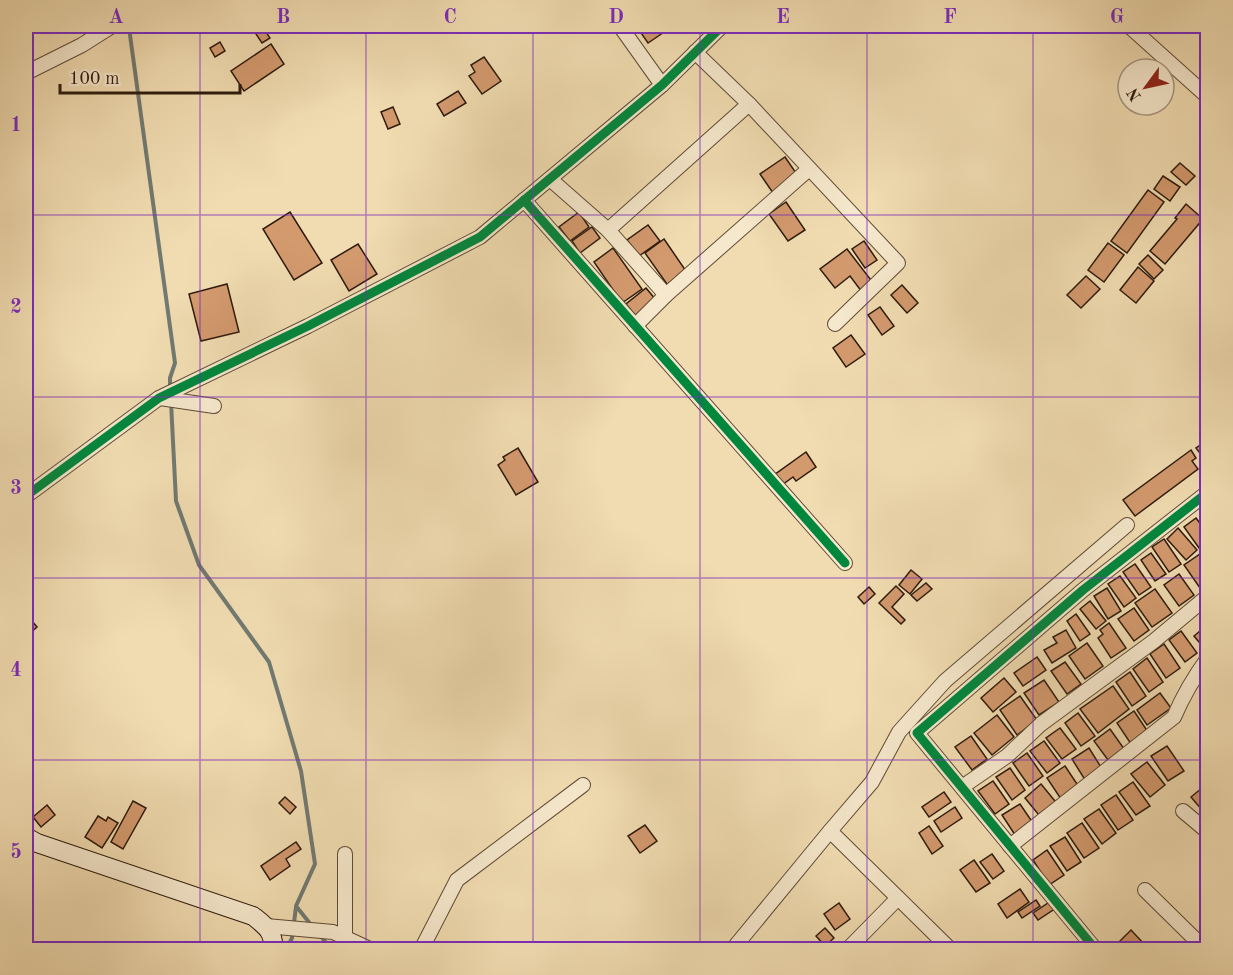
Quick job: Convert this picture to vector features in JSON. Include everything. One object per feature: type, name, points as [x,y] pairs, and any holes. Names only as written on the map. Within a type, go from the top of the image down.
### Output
[{"type":"main road","points":[[26,837],[36,843],[253,916],[273,926],[274,950]]},
{"type":"street","points":[[620,26],[662,85]]},
{"type":"street","points":[[26,496],[160,398],[309,326],[480,237],[662,85],[722,26]]},
{"type":"street","points":[[1129,26],[1208,97]]},
{"type":"street","points":[[26,73],[82,45],[108,28]]},
{"type":"street","points":[[695,52],[749,105],[898,263],[835,324]]},
{"type":"street","points":[[608,230],[749,105]]},
{"type":"street","points":[[635,326],[809,169]]},
{"type":"street","points":[[550,179],[608,230],[666,296]]},
{"type":"street","points":[[524,200],[845,563]]},
{"type":"street","points":[[160,398],[214,406]]},
{"type":"street","points":[[1096,950],[917,733],[1083,590],[1208,492]]},
{"type":"street","points":[[732,950],[872,782],[899,732],[945,681],[1127,525]]},
{"type":"street","points":[[962,788],[1007,756],[1041,724],[1154,641],[1208,596]]},
{"type":"street","points":[[1010,846],[1174,717],[1194,677],[1208,658]]},
{"type":"street","points":[[421,950],[457,880],[583,785]]},
{"type":"street","points":[[1184,811],[1208,832]]},
{"type":"street","points":[[830,831],[951,950]]},
{"type":"street","points":[[339,934],[345,854]]},
{"type":"street","points":[[1145,890],[1206,949]]},
{"type":"street","points":[[848,950],[898,898]]},
{"type":"street","points":[[273,926],[339,934],[372,950]]},
{"type":"building","points":[[262,26],[270,38],[262,43],[252,28]]},
{"type":"building","points":[[643,26],[673,26],[648,43],[639,30]]},
{"type":"building","points":[[220,42],[225,51],[215,57],[210,48]]},
{"type":"building","points":[[271,44],[284,64],[244,91],[231,71]]},
{"type":"building","points":[[484,57],[501,81],[482,94],[469,76],[475,72],[471,65]]},
{"type":"building","points":[[458,91],[466,103],[444,116],[437,104]]},
{"type":"building","points":[[393,107],[400,124],[388,129],[381,112]]},
{"type":"building","points":[[785,157],[798,176],[773,193],[760,174]]},
{"type":"building","points":[[1180,163],[1195,176],[1186,185],[1171,172]]},
{"type":"building","points":[[1163,176],[1180,187],[1170,201],[1154,189]]},
{"type":"building","points":[[1148,190],[1164,202],[1127,253],[1111,241]]},
{"type":"building","points":[[786,202],[805,230],[788,241],[769,214]]},
{"type":"building","points":[[1186,204],[1203,219],[1165,264],[1150,251],[1177,219],[1175,218]]},
{"type":"building","points":[[290,212],[322,263],[294,280],[263,229]]},
{"type":"building","points":[[579,212],[589,227],[570,241],[559,227]]},
{"type":"building","points":[[648,225],[660,241],[639,256],[627,240]]},
{"type":"building","points":[[592,227],[600,238],[580,253],[572,241]]},
{"type":"building","points":[[664,239],[688,274],[669,287],[645,253]]},
{"type":"building","points":[[864,241],[877,260],[865,268],[852,249]]},
{"type":"building","points":[[1108,243],[1124,255],[1104,282],[1088,270]]},
{"type":"building","points":[[358,244],[377,274],[349,291],[331,260]]},
{"type":"building","points":[[613,248],[642,289],[622,303],[594,262]]},
{"type":"building","points":[[847,249],[874,284],[862,292],[850,276],[835,288],[820,269]]},
{"type":"building","points":[[1148,255],[1163,270],[1154,279],[1139,264]]},
{"type":"building","points":[[1138,267],[1154,281],[1136,303],[1120,290]]},
{"type":"building","points":[[1086,276],[1100,289],[1081,308],[1067,295]]},
{"type":"building","points":[[227,284],[239,332],[201,341],[189,294]]},
{"type":"building","points":[[902,285],[918,303],[907,313],[891,295]]},
{"type":"building","points":[[646,288],[656,300],[636,317],[626,304]]},
{"type":"building","points":[[880,307],[894,326],[882,335],[868,315]]},
{"type":"building","points":[[851,335],[865,354],[846,367],[833,348]]},
{"type":"building","points":[[1208,440],[1208,460],[1206,461],[1196,448]]},
{"type":"building","points":[[518,448],[538,482],[516,495],[498,465],[505,460],[503,457]]},
{"type":"building","points":[[1191,450],[1196,458],[1192,461],[1198,469],[1135,516],[1123,500]]},
{"type":"building","points":[[806,452],[816,467],[796,481],[793,477],[782,485],[774,475]]},
{"type":"building","points":[[1196,518],[1208,534],[1208,542],[1199,548],[1184,527]]},
{"type":"building","points":[[1178,528],[1197,550],[1186,560],[1167,539]]},
{"type":"building","points":[[1164,539],[1181,564],[1169,572],[1152,547]]},
{"type":"building","points":[[1151,553],[1166,574],[1155,581],[1141,560]]},
{"type":"building","points":[[1200,554],[1208,564],[1208,583],[1200,588],[1184,565]]},
{"type":"building","points":[[1135,564],[1151,587],[1139,595],[1123,572]]},
{"type":"building","points":[[911,570],[922,579],[910,594],[899,585]]},
{"type":"building","points":[[1179,574],[1194,595],[1179,606],[1164,585]]},
{"type":"building","points":[[1120,576],[1136,598],[1124,607],[1108,584]]},
{"type":"building","points":[[926,583],[932,589],[917,601],[911,595]]},
{"type":"building","points":[[896,586],[904,594],[892,607],[905,620],[901,624],[879,603]]},
{"type":"building","points":[[869,587],[875,594],[864,604],[858,597]]},
{"type":"building","points":[[1107,588],[1121,611],[1108,619],[1094,596]]},
{"type":"building","points":[[1155,589],[1172,613],[1152,627],[1135,603]]},
{"type":"building","points":[[1090,601],[1106,621],[1096,629],[1080,609]]},
{"type":"building","points":[[1134,608],[1149,630],[1134,641],[1118,619]]},
{"type":"building","points":[[26,614],[37,627],[26,637]]},
{"type":"building","points":[[1076,614],[1090,634],[1080,641],[1067,621]]},
{"type":"building","points":[[1109,623],[1126,648],[1111,658],[1098,638],[1103,634],[1100,630]]},
{"type":"building","points":[[1206,626],[1208,645],[1204,648],[1194,636]]},
{"type":"building","points":[[1066,630],[1076,648],[1052,663],[1044,650],[1057,643],[1053,637]]},
{"type":"building","points":[[1181,631],[1197,653],[1185,662],[1169,640]]},
{"type":"building","points":[[1087,643],[1103,666],[1085,679],[1069,656]]},
{"type":"building","points":[[1164,644],[1180,668],[1166,678],[1150,654]]},
{"type":"building","points":[[1037,657],[1046,670],[1023,686],[1014,673]]},
{"type":"building","points":[[1147,658],[1163,682],[1149,692],[1133,669]]},
{"type":"building","points":[[1065,662],[1081,684],[1067,694],[1051,671]]},
{"type":"building","points":[[1130,672],[1146,696],[1132,706],[1116,682]]},
{"type":"building","points":[[1004,678],[1016,692],[993,712],[981,698]]},
{"type":"building","points":[[1044,680],[1059,702],[1039,715],[1024,693]]},
{"type":"building","points":[[1113,686],[1129,709],[1098,733],[1080,709]]},
{"type":"building","points":[[1160,693],[1171,708],[1147,725],[1137,710]]},
{"type":"building","points":[[1020,696],[1037,720],[1017,735],[1000,710]]},
{"type":"building","points":[[1134,711],[1150,735],[1133,747],[1117,723]]},
{"type":"building","points":[[1078,713],[1095,736],[1081,746],[1065,723]]},
{"type":"building","points":[[997,715],[1014,737],[992,755],[974,733]]},
{"type":"building","points":[[1060,728],[1076,749],[1062,759],[1046,738]]},
{"type":"building","points":[[1110,729],[1127,753],[1111,764],[1094,741]]},
{"type":"building","points":[[971,736],[987,759],[972,770],[955,747]]},
{"type":"building","points":[[1044,741],[1060,763],[1047,773],[1030,751]]},
{"type":"building","points":[[1167,746],[1184,771],[1168,781],[1151,756]]},
{"type":"building","points":[[1089,748],[1104,772],[1087,783],[1072,759]]},
{"type":"building","points":[[1027,753],[1043,776],[1029,786],[1013,763]]},
{"type":"building","points":[[1147,762],[1165,785],[1150,797],[1131,774]]},
{"type":"building","points":[[1065,766],[1081,790],[1063,802],[1047,778]]},
{"type":"building","points":[[1010,768],[1025,790],[1012,800],[996,777]]},
{"type":"building","points":[[993,781],[1009,804],[995,814],[978,791]]},
{"type":"building","points":[[1133,782],[1150,806],[1136,815],[1119,792]]},
{"type":"building","points":[[1208,783],[1208,805],[1202,810],[1191,797]]},
{"type":"building","points":[[1041,784],[1059,806],[1043,820],[1025,798]]},
{"type":"building","points":[[944,792],[951,802],[929,817],[922,807]]},
{"type":"building","points":[[1116,795],[1133,820],[1118,830],[1101,805]]},
{"type":"building","points":[[285,797],[296,807],[290,814],[279,803]]},
{"type":"building","points":[[133,801],[146,808],[123,849],[111,842]]},
{"type":"building","points":[[1020,804],[1035,826],[1017,838],[1002,815]]},
{"type":"building","points":[[47,805],[55,815],[41,827],[33,817]]},
{"type":"building","points":[[955,807],[962,818],[941,832],[934,821]]},
{"type":"building","points":[[1099,809],[1116,833],[1102,844],[1084,819]]},
{"type":"building","points":[[98,816],[106,821],[108,817],[118,823],[102,848],[85,837]]},
{"type":"building","points":[[1082,823],[1099,848],[1084,858],[1067,833]]},
{"type":"building","points":[[645,825],[657,841],[640,853],[628,836]]},
{"type":"building","points":[[929,826],[943,846],[932,854],[919,833]]},
{"type":"building","points":[[1065,837],[1081,862],[1067,871],[1050,846]]},
{"type":"building","points":[[296,842],[301,849],[286,859],[290,866],[270,880],[261,866]]},
{"type":"building","points":[[1047,850],[1064,875],[1049,885],[1033,860]]},
{"type":"building","points":[[992,854],[1004,871],[993,879],[980,862]]},
{"type":"building","points":[[974,860],[990,883],[976,892],[960,870]]},
{"type":"building","points":[[1020,889],[1029,902],[1007,918],[998,904]]},
{"type":"building","points":[[1036,900],[1040,906],[1022,918],[1018,912]]},
{"type":"building","points":[[1051,901],[1056,908],[1038,920],[1033,913]]},
{"type":"building","points":[[839,903],[850,919],[835,930],[824,914]]},
{"type":"building","points":[[825,928],[834,938],[825,946],[816,936]]},
{"type":"building","points":[[1131,930],[1144,944],[1137,950],[1111,950]]},
{"type":"waterway","points":[[131,26],[130,35],[175,363],[170,378],[170,388]]},
{"type":"waterway","points":[[171,402],[176,501],[199,565],[269,662],[301,771],[315,864],[296,906],[312,926]]},
{"type":"waterway","points":[[286,950],[292,938],[296,907]]},
{"type":"waterway","points":[[319,934],[332,950]]},
{"type":"cycle path","points":[[26,496],[159,398],[308,326],[480,237],[662,85],[722,26]]},
{"type":"cycle path","points":[[524,200],[845,563]]},
{"type":"cycle path","points":[[1096,950],[917,733],[1083,590],[1208,492]]}]
